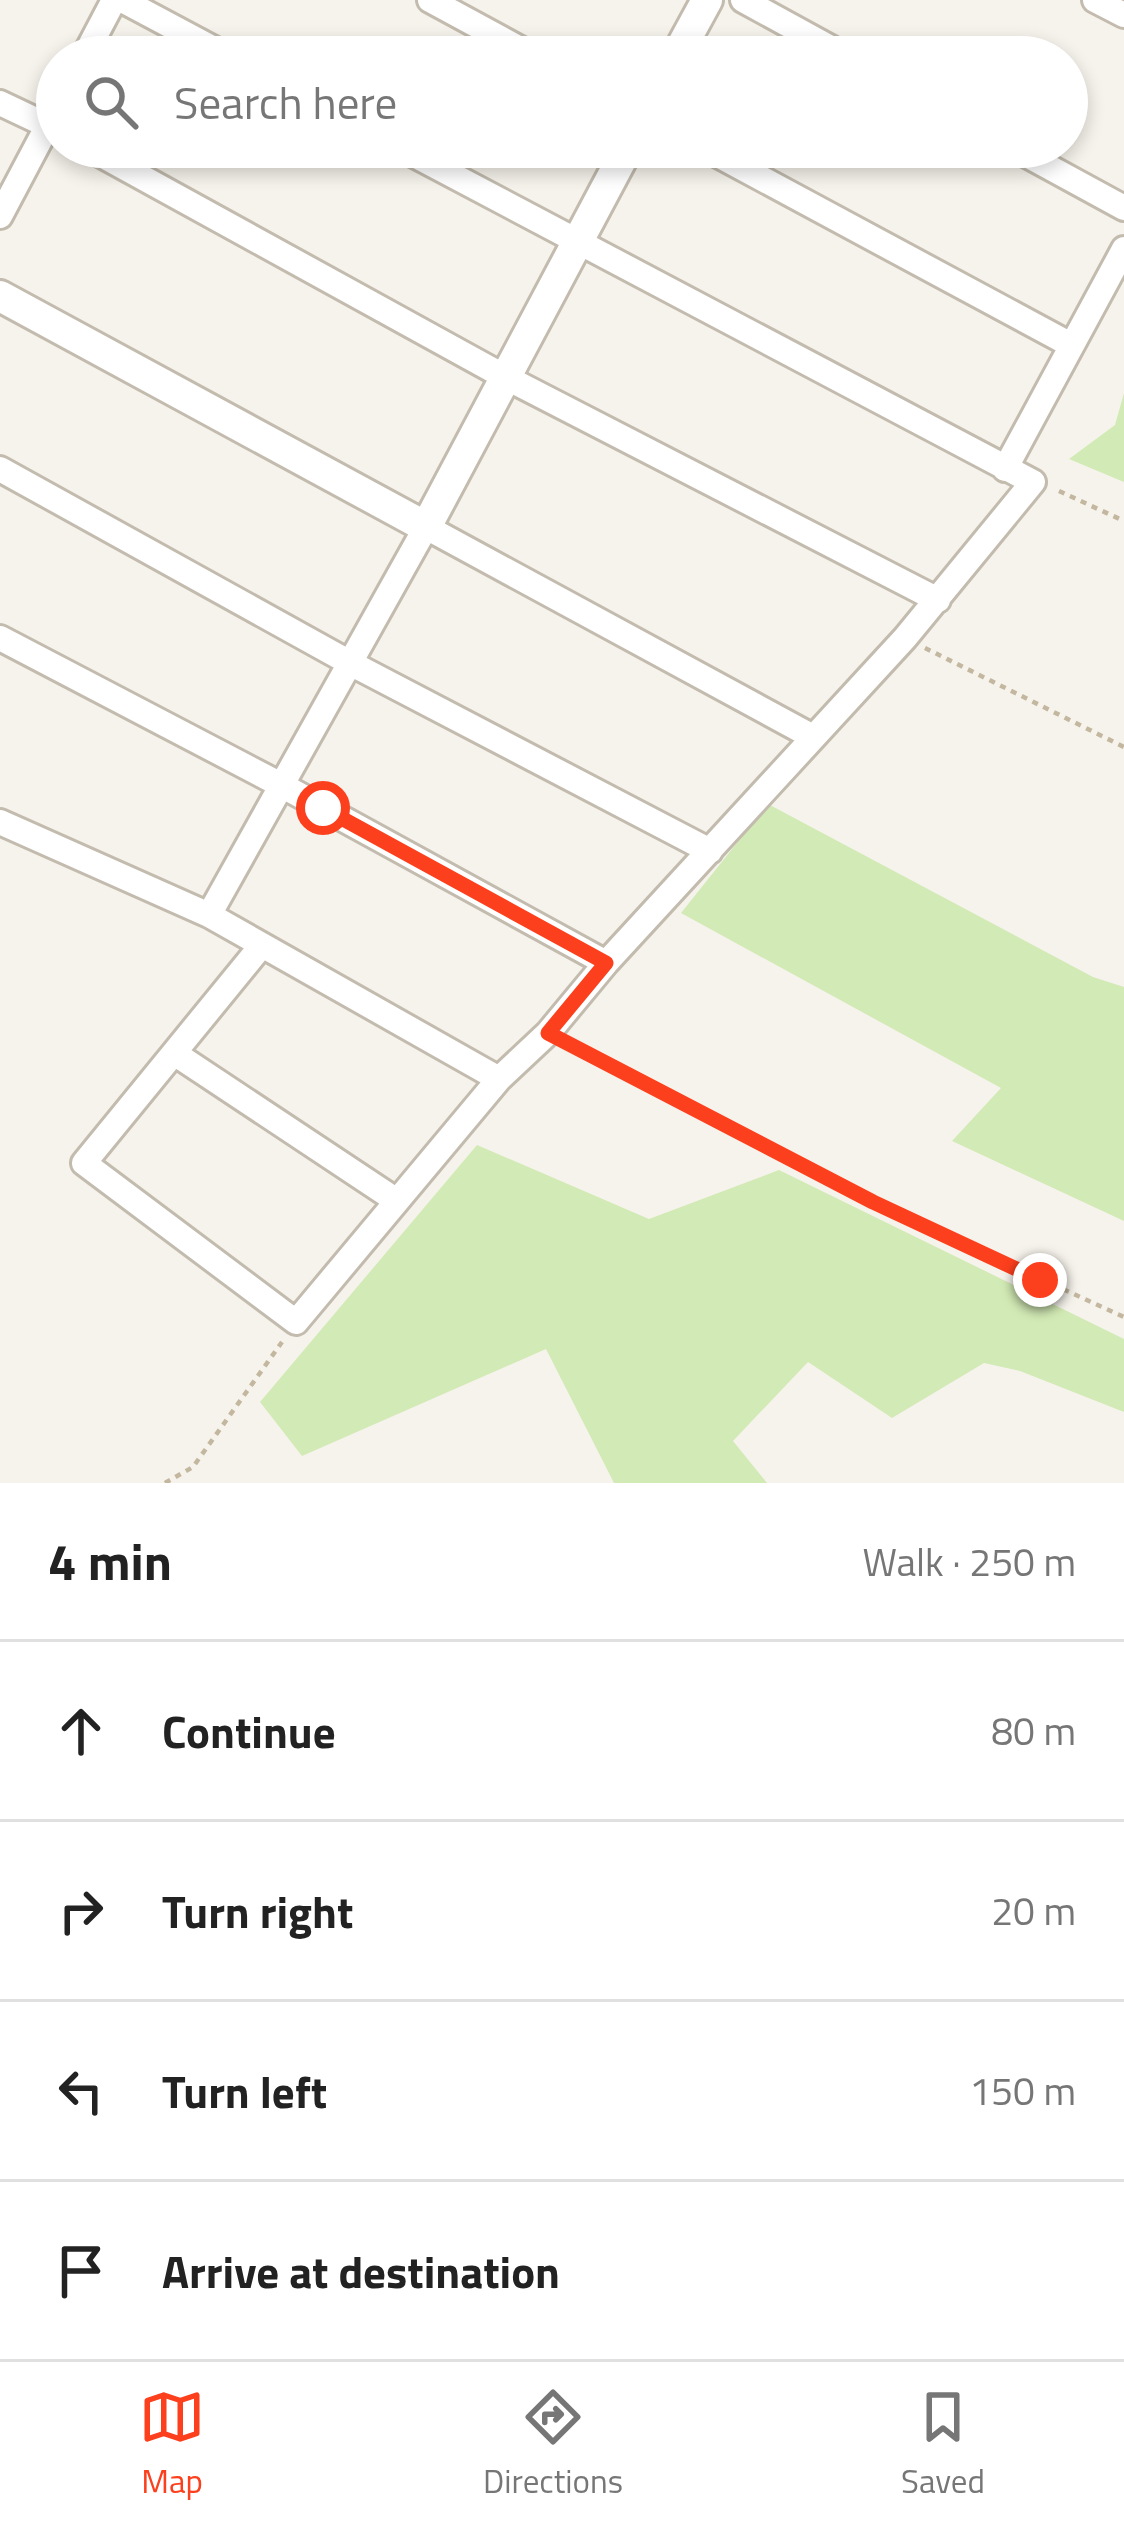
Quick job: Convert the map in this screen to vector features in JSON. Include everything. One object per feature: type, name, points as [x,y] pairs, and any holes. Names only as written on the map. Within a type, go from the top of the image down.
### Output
[{"type":"street","points":[[97,36],[118,0],[188,36]]},
{"type":"street","points":[[430,0],[496,36]]},
{"type":"street","points":[[687,36],[706,0]]},
{"type":"street","points":[[743,0],[809,36]]},
{"type":"street","points":[[1095,0],[1124,15]]},
{"type":"street","points":[[0,103],[36,115]]},
{"type":"street","points":[[0,216],[36,153]]},
{"type":"street","points":[[125,168],[505,377],[938,600]]},
{"type":"street","points":[[262,945],[83,1163],[296,1322],[499,1079],[548,1033],[606,963],[905,638],[1033,482],[439,168]]},
{"type":"street","points":[[209,915],[352,664],[617,168]]},
{"type":"street","points":[[742,168],[1072,345]]},
{"type":"street","points":[[1051,168],[1124,208]]},
{"type":"street","points":[[1005,469],[1124,249]]},
{"type":"street","points":[[0,296],[813,737]]},
{"type":"street","points":[[0,469],[352,664],[710,851]]},
{"type":"street","points":[[0,638],[606,963]]},
{"type":"street","points":[[0,822],[209,915],[499,1079]]},
{"type":"street","points":[[174,1053],[397,1201]]},
{"type":"path","points":[[1058,491],[1124,521]]},
{"type":"path","points":[[905,638],[1124,748]]},
{"type":"path","points":[[548,1033],[873,1202],[1124,1317]]},
{"type":"path","points":[[164,1483],[193,1467],[296,1322]]},
{"type":"green space","points":[[1124,393],[1124,482],[1069,459],[1115,425]]},
{"type":"green space","points":[[768,804],[1093,977],[1124,987],[1124,1221],[952,1141],[1001,1088],[681,913]]},
{"type":"green space","points":[[477,1145],[649,1219],[779,1170],[1124,1339],[1124,1412],[1020,1371],[984,1363],[892,1418],[808,1362],[733,1441],[767,1483],[614,1483],[546,1349],[302,1456],[260,1402]]},
{"type":"route","points":[[323,808],[606,963],[548,1033],[873,1202],[1040,1280]]}]
